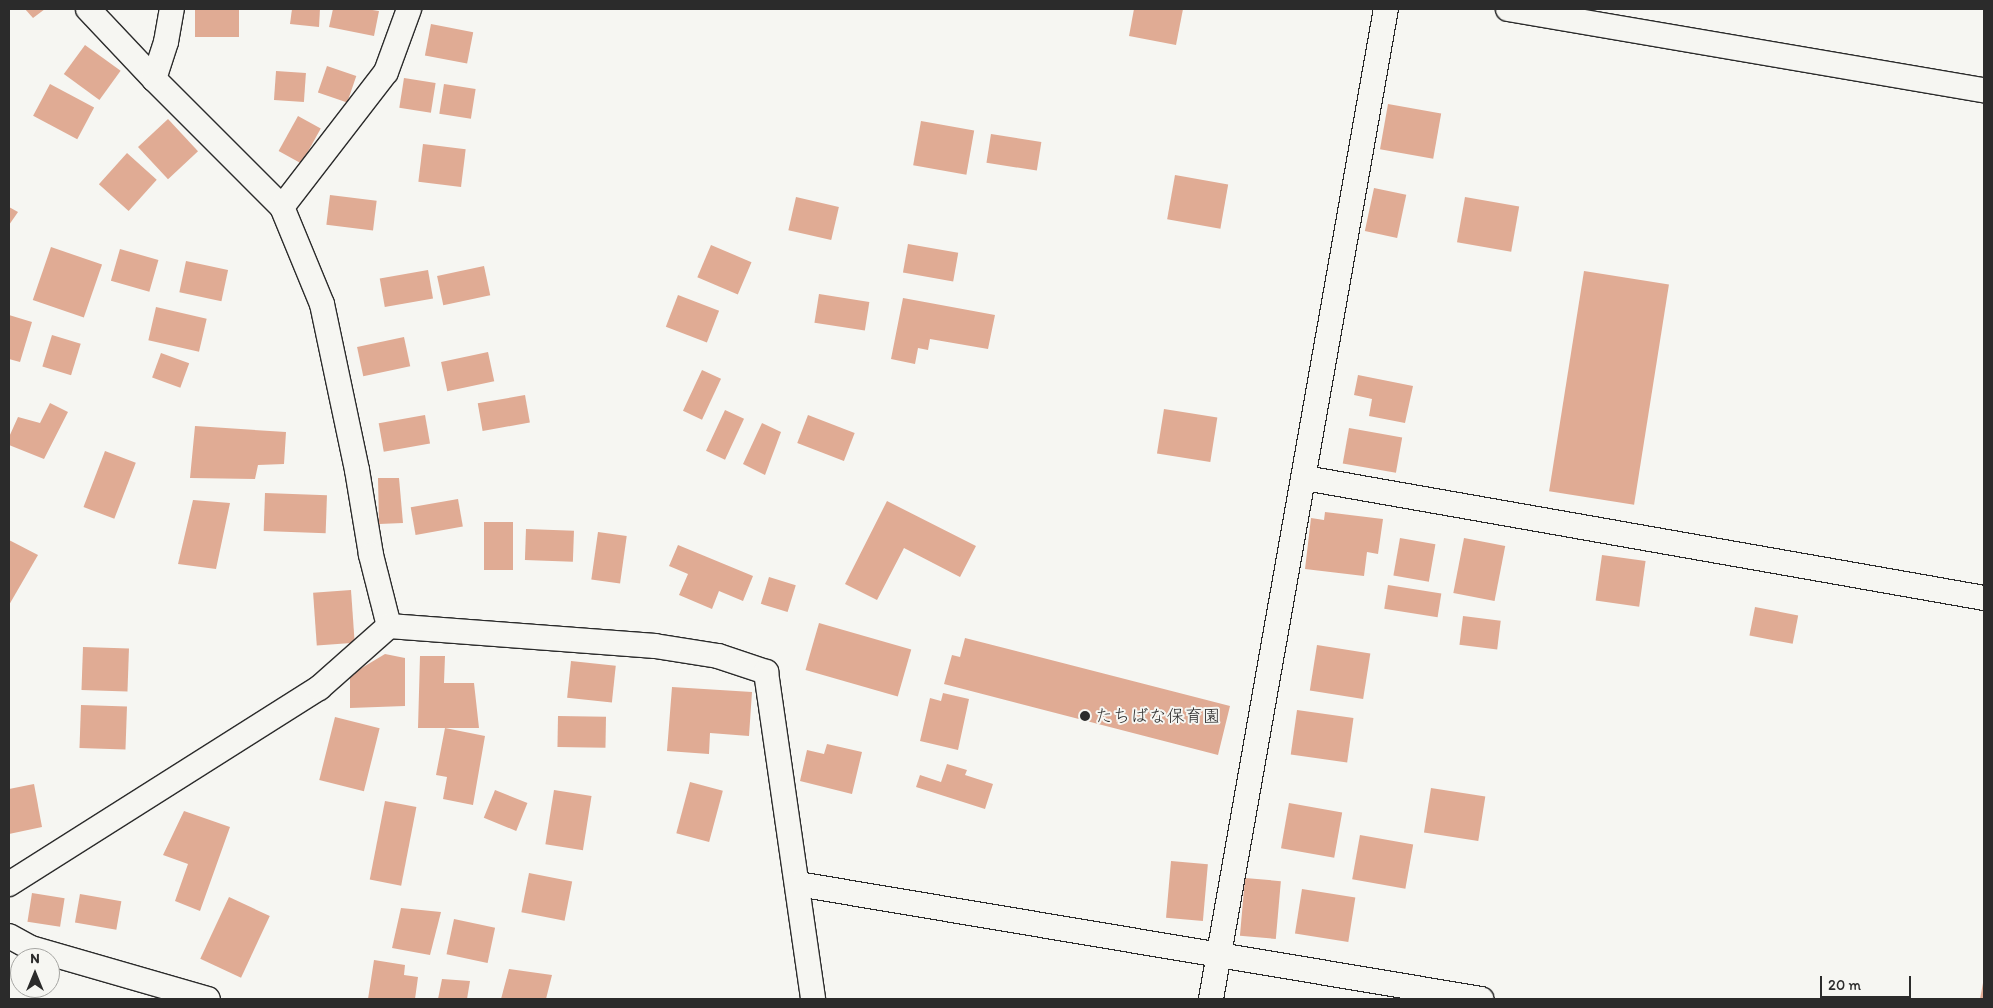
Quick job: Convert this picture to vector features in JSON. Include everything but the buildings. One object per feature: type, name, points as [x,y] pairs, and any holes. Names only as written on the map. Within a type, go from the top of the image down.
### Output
[{"type":"street","points":[[88,9],[154,79],[282,206],[322,304],[357,470],[371,555],[389,626]]},
{"type":"street","points":[[154,79],[166,42],[172,9]]},
{"type":"street","points":[[282,206],[386,72],[409,9]]},
{"type":"street","points":[[1211,999],[1305,478],[1386,9]]},
{"type":"street","points":[[1508,9],[1984,90]]},
{"type":"street","points":[[1305,478],[1984,598]]},
{"type":"street","points":[[9,884],[319,688],[389,626],[655,646],[718,656],[766,672],[798,884],[812,999]]},
{"type":"street","points":[[798,884],[1481,999]]},
{"type":"street","points":[[9,936],[31,948],[208,999]]},
{"type":"place","name":"たちばな保育園","points":[[1085,716]]}]
